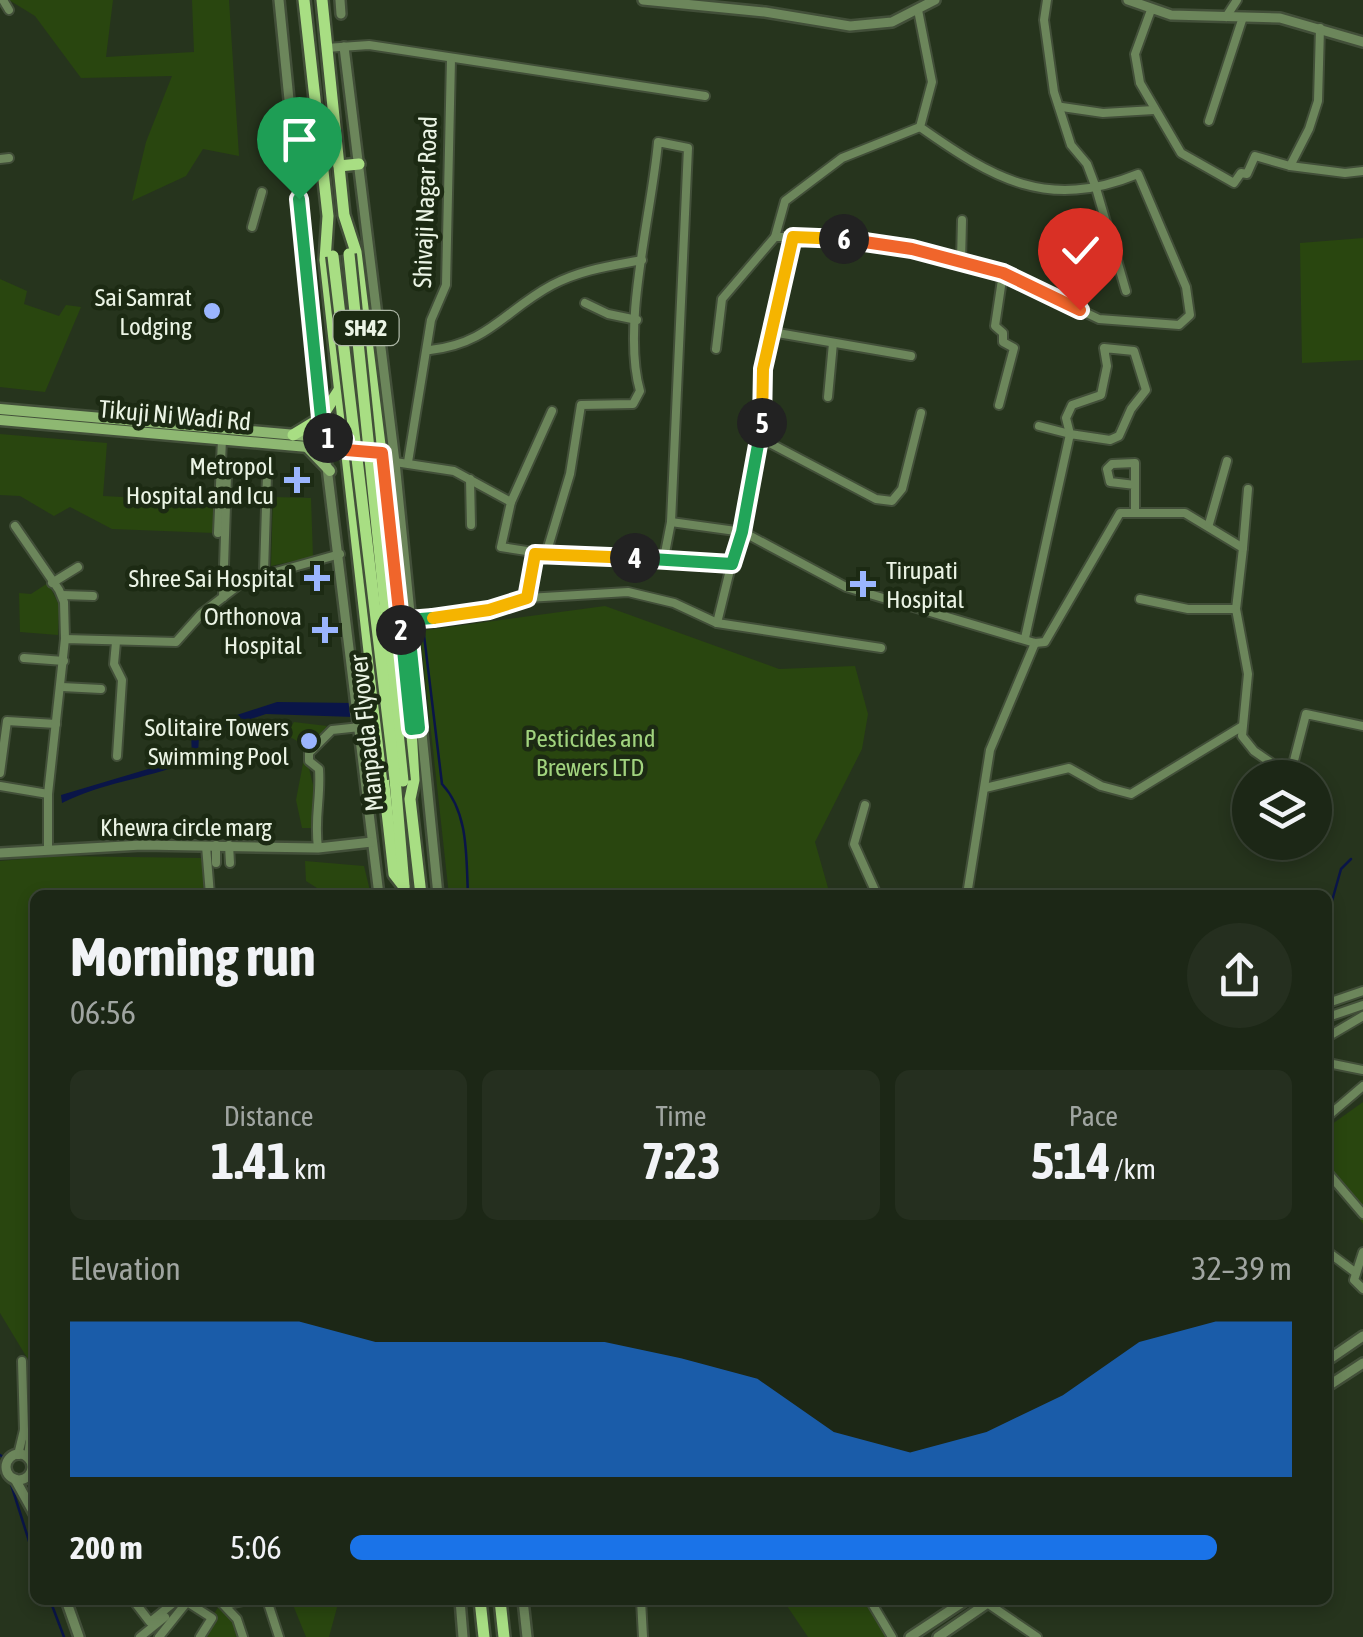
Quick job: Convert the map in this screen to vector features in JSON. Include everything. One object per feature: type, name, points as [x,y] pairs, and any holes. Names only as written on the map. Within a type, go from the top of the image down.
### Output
[{"type":"main road","name":"SH42","points":[[304,0],[328,216],[325,260],[339,390],[394,874],[403,890]]},
{"type":"main road","name":"SH42","points":[[322,0],[344,215],[356,252],[415,729],[410,798],[420,890]]},
{"type":"main road","points":[[339,166],[358,164]]},
{"type":"main road","name":"Manpada Flyover","points":[[344,215],[399,780],[404,890]]},
{"type":"main road","name":"Manpada Flyover","points":[[328,216],[399,780],[410,798]]},
{"type":"main road","points":[[293,435],[321,418],[339,390]]},
{"type":"main road","name":"Tikuji Ni Wadi Rd","points":[[0,409],[293,435],[381,448]]},
{"type":"main road","name":"Tikuji Ni Wadi Rd","points":[[0,420],[305,446],[328,443]]},
{"type":"main road","points":[[305,446],[330,472]]},
{"type":"main road","points":[[358,548],[392,544]]},
{"type":"main road","points":[[371,816],[387,815]]},
{"type":"main road","points":[[481,1605],[484,1637]]},
{"type":"main road","points":[[501,1605],[504,1637]]},
{"type":"street","points":[[3,0],[9,10]]},
{"type":"street","points":[[279,0],[321,418],[328,443],[336,556],[378,890]]},
{"type":"street","points":[[340,0],[341,14]]},
{"type":"street","points":[[643,0],[765,12],[850,26],[892,22],[934,0]]},
{"type":"street","points":[[1047,0],[1044,20],[1052,52],[1050,73],[1071,145],[1087,164],[1096,188],[1126,290]]},
{"type":"street","points":[[1128,0],[1151,10],[1280,18],[1363,42]]},
{"type":"street","points":[[1226,17],[1237,0]]},
{"type":"street","points":[[918,10],[932,82],[920,127]]},
{"type":"street","points":[[1151,10],[1135,54],[1140,83],[1188,160],[1234,183],[1241,173],[1247,174],[1254,156],[1290,166],[1345,173],[1363,170]]},
{"type":"street","points":[[1209,121],[1243,17]]},
{"type":"street","points":[[1290,166],[1310,129],[1318,101],[1320,28]]},
{"type":"street","points":[[326,48],[369,45],[705,96]]},
{"type":"street","points":[[344,46],[395,462],[415,729],[437,890]]},
{"type":"street","name":"Shivaji Nagar Road","points":[[408,462],[430,350],[431,320],[446,284],[450,58]]},
{"type":"street","points":[[1062,107],[1103,113],[1154,110]]},
{"type":"street","points":[[776,237],[859,241],[961,261],[1003,273],[1099,319],[1186,322],[1191,308],[1186,287],[1138,174],[1096,188],[1054,191],[1000,179],[920,127]]},
{"type":"street","points":[[716,349],[722,299],[776,237],[785,202],[842,158],[920,127]]},
{"type":"street","points":[[546,554],[570,474],[582,405],[627,405],[636,400],[642,260],[658,142],[688,148],[671,522],[664,558]]},
{"type":"street","points":[[252,227],[262,192]]},
{"type":"street","points":[[961,261],[962,220]]},
{"type":"street","points":[[717,622],[762,440],[763,369],[793,237]]},
{"type":"street","points":[[430,350],[475,339],[548,288],[576,274],[642,260]]},
{"type":"street","points":[[999,405],[1014,348],[1003,342],[1003,332],[995,326],[1003,273]]},
{"type":"street","points":[[585,303],[595,310],[637,320]]},
{"type":"street","points":[[772,332],[912,356]]},
{"type":"street","points":[[828,397],[833,343]]},
{"type":"street","points":[[1025,638],[1070,434],[1066,418],[1072,405],[1101,394],[1107,366],[1104,348],[1134,351],[1146,390],[1130,410],[1120,436],[1110,440],[1070,434],[1039,426]]},
{"type":"street","points":[[552,411],[511,502],[501,547],[535,554],[732,564]]},
{"type":"street","points":[[762,440],[876,499],[892,500],[902,489],[921,413]]},
{"type":"street","points":[[218,532],[222,439]]},
{"type":"street","points":[[1209,524],[1227,461]]},
{"type":"street","points":[[395,462],[408,462],[470,480],[511,502]]},
{"type":"street","points":[[222,596],[227,474]]},
{"type":"street","points":[[264,572],[266,474]]},
{"type":"street","points":[[470,480],[471,526]]},
{"type":"street","points":[[1135,485],[1135,510]]},
{"type":"street","points":[[1248,489],[1236,609],[1248,674],[1241,727],[1246,744],[1268,760]]},
{"type":"street","points":[[671,522],[742,532],[846,588],[1034,643],[1045,642],[1120,513],[1185,513],[1243,548]]},
{"type":"street","points":[[15,526],[62,595],[64,661],[48,794],[48,849]]},
{"type":"street","points":[[527,598],[535,554]]},
{"type":"street","points":[[65,640],[176,642],[222,596],[264,572],[336,556]]},
{"type":"street","points":[[52,583],[78,567]]},
{"type":"street","points":[[408,620],[489,610],[527,598],[628,592],[674,603],[717,622],[881,648]]},
{"type":"street","points":[[62,595],[93,596]]},
{"type":"street","points":[[1140,599],[1188,609],[1236,609]]},
{"type":"street","points":[[116,642],[114,664],[122,680],[117,756]]},
{"type":"street","points":[[968,890],[990,750],[1034,643]]},
{"type":"street","points":[[24,658],[64,661]]},
{"type":"street","points":[[62,687],[101,689]]},
{"type":"street","points":[[1296,760],[1306,714],[1363,726]]},
{"type":"street","points":[[0,773],[8,720],[56,724]]},
{"type":"street","points":[[985,788],[1069,768],[1100,786],[1131,794],[1241,727]]},
{"type":"street","points":[[318,848],[314,814],[321,802],[319,769],[309,761],[309,754],[332,730],[360,728]]},
{"type":"street","points":[[0,786],[48,794]]},
{"type":"street","points":[[865,805],[854,844],[874,890]]},
{"type":"street","name":"Khewra circle marg","points":[[0,853],[211,845],[318,848],[372,842]]},
{"type":"street","points":[[211,845],[216,864]]},
{"type":"street","points":[[210,890],[211,845]]},
{"type":"street","points":[[229,845],[230,863]]},
{"type":"street","points":[[1332,1002],[1363,992]]},
{"type":"street","points":[[1332,1016],[1363,1005]]},
{"type":"street","points":[[1332,1030],[1363,1016]]},
{"type":"street","points":[[1332,1064],[1363,1070]]},
{"type":"street","points":[[1332,1113],[1363,1086]]},
{"type":"street","points":[[1332,1178],[1363,1214]]},
{"type":"street","points":[[1363,1252],[1354,1280],[1363,1289]]},
{"type":"street","points":[[1332,1255],[1356,1273]]},
{"type":"street","points":[[1332,1357],[1363,1336]]},
{"type":"street","points":[[22,1361],[24,1430],[29,1450]]},
{"type":"street","points":[[1332,1383],[1363,1363]]},
{"type":"street","points":[[24,1430],[29,1450]]},
{"type":"street","points":[[6,1470],[29,1450]]},
{"type":"street","points":[[6,1470],[28,1476]]},
{"type":"street","points":[[6,1470],[30,1505]]},
{"type":"street","points":[[30,1472],[30,1488]]},
{"type":"street","points":[[68,1605],[79,1637]]},
{"type":"street","points":[[137,1605],[150,1622],[173,1605]]},
{"type":"street","points":[[140,1637],[175,1605]]},
{"type":"street","points":[[160,1637],[186,1605]]},
{"type":"street","points":[[192,1605],[212,1618],[200,1637]]},
{"type":"street","points":[[224,1605],[237,1620],[242,1637]]},
{"type":"street","points":[[268,1605],[279,1637]]},
{"type":"street","points":[[461,1605],[464,1637]]},
{"type":"street","points":[[524,1605],[527,1637]]},
{"type":"street","points":[[641,1605],[643,1637]]},
{"type":"street","points":[[873,1605],[892,1637]]},
{"type":"street","points":[[910,1637],[958,1605]]},
{"type":"street","points":[[938,1637],[983,1605]]},
{"type":"street","points":[[994,1605],[1037,1637]]},
{"type":"green space","points":[[9,0],[113,0],[106,57],[194,52],[192,0],[229,0],[239,156],[203,149],[186,176],[132,201],[146,142],[172,76],[81,78],[35,16]]},
{"type":"green space","points":[[1363,238],[1363,360],[1302,363],[1300,243]]},
{"type":"green space","points":[[0,279],[27,291],[24,304],[59,316],[66,305],[81,307],[45,392],[0,387]]},
{"type":"green space","points":[[0,434],[107,443],[103,496],[216,502],[215,533],[112,529],[70,507],[54,516],[20,496],[0,495]]},
{"type":"green space","points":[[273,497],[311,498],[313,557],[271,566]]},
{"type":"green space","points":[[48,583],[59,605],[58,635],[20,632],[19,593],[31,594]]},
{"type":"green space","name":"Pesticides and Brewers LTD","points":[[605,606],[779,669],[855,666],[868,714],[862,749],[815,842],[829,890],[448,890],[420,631]]},
{"type":"green space","points":[[294,722],[327,726],[306,756],[316,797],[312,828],[302,828],[296,800],[305,753],[304,745],[285,734]]},
{"type":"green space","points":[[56,856],[203,858],[206,890],[30,890],[30,1363],[0,1313],[0,861]]},
{"type":"green space","points":[[305,861],[364,866],[370,890],[320,890],[306,881]]},
{"type":"green space","points":[[1363,1102],[1363,1224],[1332,1180],[1332,1124]]},
{"type":"green space","points":[[293,1605],[338,1605],[329,1637],[306,1637]]},
{"type":"green space","points":[[786,1605],[867,1605],[887,1637],[808,1637]]},
{"type":"green space","points":[[219,1606],[235,1621],[240,1637],[199,1637]]},
{"type":"shaded area","points":[[277,702],[353,703],[354,717],[266,714],[199,736],[198,756],[192,760],[191,730]]},
{"type":"shaded area","points":[[185,758],[186,763],[62,803],[61,795]]},
{"type":"waterway","points":[[447,622],[423,627],[442,784],[462,822],[468,890]]},
{"type":"waterway","points":[[1332,901],[1341,869],[1351,859]]},
{"type":"waterway","points":[[10,1481],[30,1544]]},
{"type":"waterway","points":[[52,1605],[64,1637]]},
{"type":"place","name":"Sai Samrat Lodging","points":[[212,311]]},
{"type":"place","name":"Metropol Hospital and Icu","points":[[297,480]]},
{"type":"place","name":"Shree Sai Hospital","points":[[317,578]]},
{"type":"place","name":"Tirupati Hospital","points":[[863,584]]},
{"type":"place","name":"Orthonova Hospital","points":[[325,630]]},
{"type":"place","name":"Solitaire Towers Swimming Pool","points":[[309,741]]},
{"type":"route","points":[[299,199],[321,418],[327,438],[345,440],[346,450],[382,453],[411,729],[419,728],[408,620],[489,610],[527,598],[535,554],[732,564],[762,440],[763,369],[793,237],[841,238],[961,261],[1003,273],[1080,310]]}]
